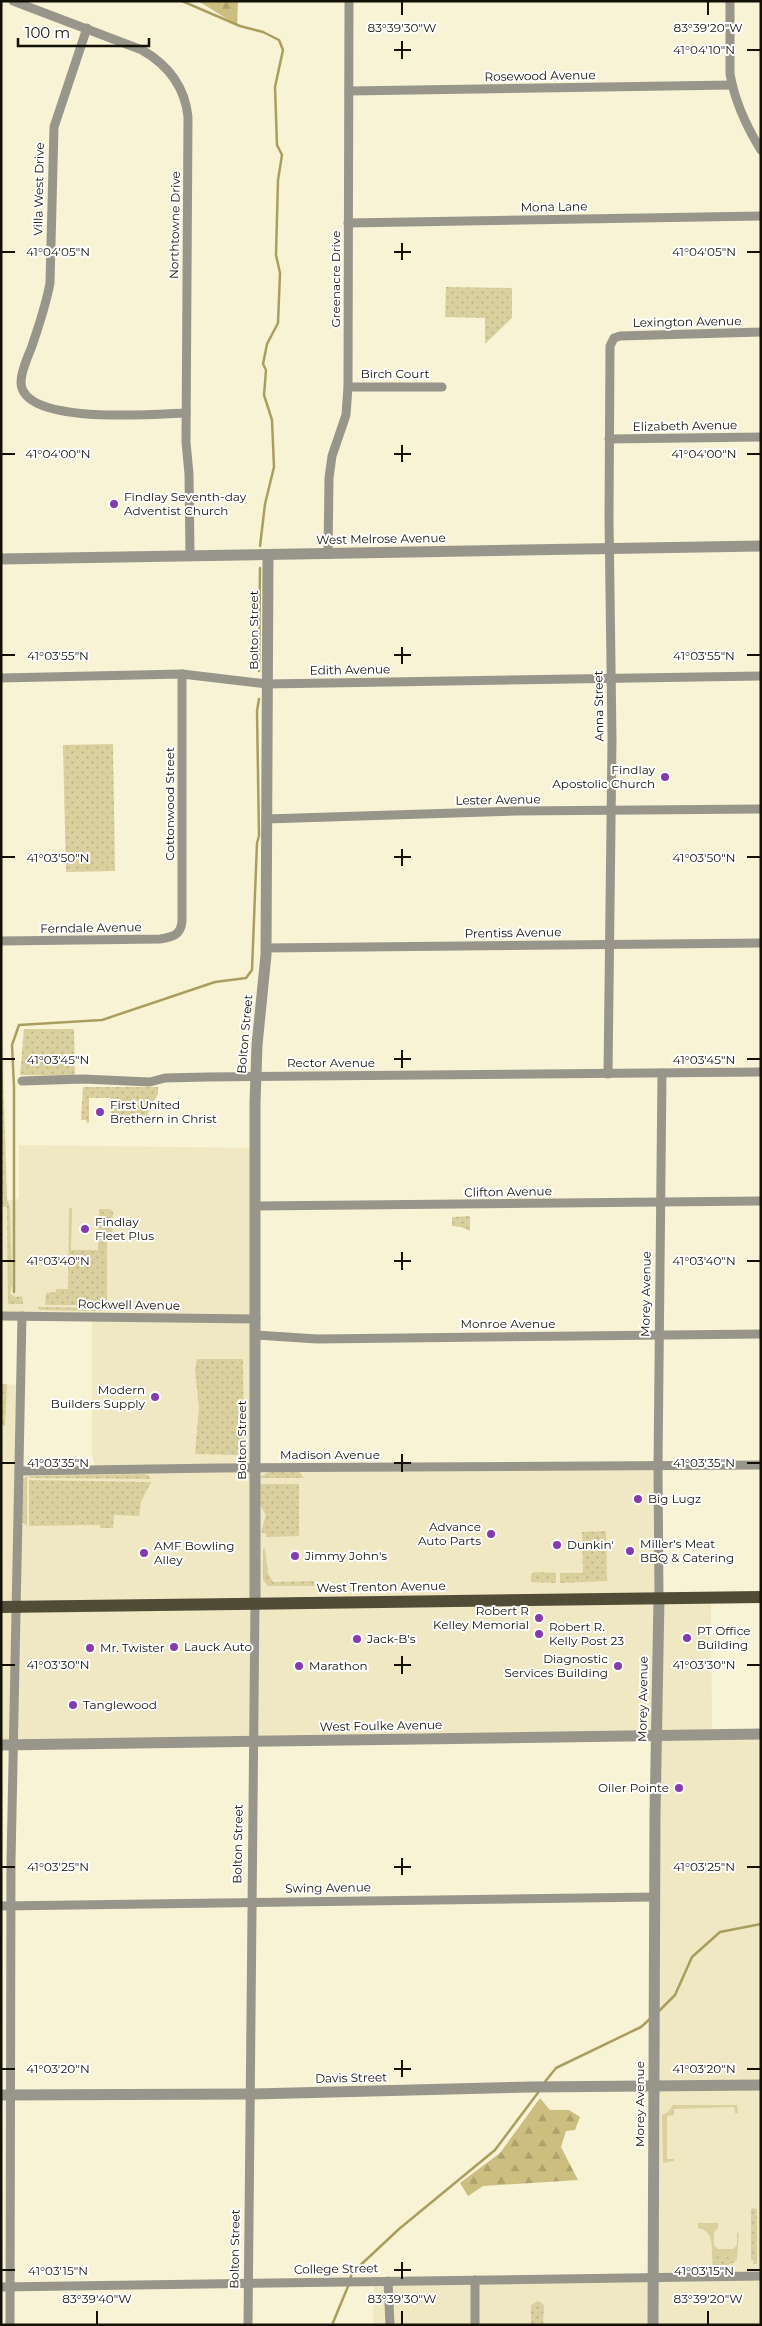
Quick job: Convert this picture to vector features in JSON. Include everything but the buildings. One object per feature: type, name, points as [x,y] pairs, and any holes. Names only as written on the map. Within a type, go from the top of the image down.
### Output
[{"type":"main road","name":"West Trenton Avenue","points":[[1,1607],[255,1602],[761,1597]]},
{"type":"street","name":"Northtowne Drive","points":[[13,1],[87,28],[154,56],[176,80],[186,104],[188,135],[186,442],[189,474],[190,556]]},
{"type":"street","name":"Greenacre Drive","points":[[328,554],[329,478],[332,456],[346,415],[348,387],[349,1]]},
{"type":"street","points":[[730,1],[730,74],[732,85],[740,112],[761,150]]},
{"type":"street","name":"Villa West Drive","points":[[87,28],[54,127],[50,283],[44,309],[23,370],[22,390],[35,403],[66,412],[105,414],[186,413]]},
{"type":"street","name":"Rosewood Avenue","points":[[349,91],[732,85]]},
{"type":"street","name":"Mona Lane","points":[[348,223],[761,216]]},
{"type":"street","name":"Lexington Avenue","points":[[614,338],[620,336],[761,332]]},
{"type":"street","name":"Anna Street","points":[[608,1074],[611,810],[609,440],[610,350],[614,338]]},
{"type":"street","name":"Birch Court","points":[[348,387],[442,387]]},
{"type":"street","name":"Elizabeth Avenue","points":[[609,440],[761,437]]},
{"type":"street","name":"West Melrose Avenue","points":[[1,559],[761,546]]},
{"type":"street","name":"Bolton Street","points":[[248,2325],[256,1468],[256,1076],[266,948],[268,555]]},
{"type":"street","name":"Edith Avenue","points":[[1,678],[182,674],[267,684],[761,676]]},
{"type":"street","name":"Cottonwood Street","points":[[179,933],[182,920],[182,674]]},
{"type":"street","name":"Lester Avenue","points":[[266,818],[611,810],[761,809]]},
{"type":"street","name":"Ferndale Avenue","points":[[1,941],[160,939],[173,937],[179,933]]},
{"type":"street","name":"Prentiss Avenue","points":[[266,948],[761,943]]},
{"type":"street","name":"Rector Avenue","points":[[22,1081],[83,1079],[150,1082],[165,1078],[256,1076],[761,1072]]},
{"type":"street","name":"Morey Avenue","points":[[653,2325],[662,1073]]},
{"type":"street","name":"Clifton Avenue","points":[[256,1206],[761,1201]]},
{"type":"street","name":"Rockwell Avenue","points":[[1,1316],[256,1318]]},
{"type":"street","points":[[10,2325],[6,2287],[6,2095],[12,1906],[22,1316]]},
{"type":"street","name":"Monroe Avenue","points":[[256,1335],[312,1339],[761,1334]]},
{"type":"street","name":"Madison Avenue","points":[[19,1471],[761,1466]]},
{"type":"street","name":"West Foulke Avenue","points":[[1,1745],[253,1743],[656,1734],[761,1734]]},
{"type":"street","name":"Swing Avenue","points":[[1,1906],[655,1897]]},
{"type":"street","name":"Davis Street","points":[[6,2095],[250,2094],[531,2087],[761,2085]]},
{"type":"street","name":"College Street","points":[[6,2287],[761,2276]]},
{"type":"street","points":[[475,2280],[475,2325]]},
{"type":"street","points":[[388,2281],[390,2325]]},
{"type":"shaded area","points":[[446,287],[512,288],[512,318],[485,344],[485,318],[445,317]]},
{"type":"shaded area","points":[[113,744],[115,871],[66,872],[63,745]]},
{"type":"shaded area","points":[[1,1020],[7,1199],[10,1207],[12,1284],[10,1294],[16,1297],[22,1296],[23,1304],[8,1304],[7,1207],[1,1207]]},
{"type":"shaded area","points":[[24,1029],[74,1029],[75,1076],[20,1075]]},
{"type":"shaded area","points":[[1,1038],[3,1038],[7,1200],[19,1199],[19,1145],[255,1148],[256,1468],[658,1466],[659,1597],[711,1597],[712,1733],[761,1732],[761,2325],[373,2325],[374,2282],[653,2277],[656,1734],[1,1745],[1,1385],[20,1384],[19,1471],[95,1470],[92,1452],[92,1317],[1,1316]]},
{"type":"shaded area","points":[[83,1087],[158,1087],[158,1094],[145,1119],[111,1119],[111,1098],[89,1098],[89,1123],[87,1123],[86,1120],[81,1120]]},
{"type":"shaded area","points":[[69,1208],[72,1208],[71,1250],[98,1250],[99,1209],[110,1209],[113,1212],[112,1241],[107,1242],[107,1305],[45,1305],[46,1293],[56,1292],[56,1289],[68,1289]]},
{"type":"shaded area","points":[[470,1216],[470,1231],[452,1226],[452,1217]]},
{"type":"shaded area","points":[[38,1307],[106,1308],[101,1311],[39,1310]]},
{"type":"shaded area","points":[[197,1359],[243,1359],[244,1448],[239,1455],[195,1454],[199,1408],[195,1370]]},
{"type":"shaded area","points":[[1,1384],[7,1384],[5,1426],[1,1425]]},
{"type":"shaded area","points":[[272,1470],[298,1470],[304,1478],[259,1478]]},
{"type":"shaded area","points":[[148,1475],[151,1479],[29,1478],[30,1476]]},
{"type":"shaded area","points":[[27,1476],[27,1526],[21,1521],[23,1479]]},
{"type":"shaded area","points":[[29,1480],[151,1482],[141,1502],[139,1516],[114,1515],[113,1528],[100,1528],[100,1525],[29,1526]]},
{"type":"shaded area","points":[[260,1484],[299,1484],[299,1536],[266,1537],[266,1534],[261,1532],[266,1515],[260,1505]]},
{"type":"shaded area","points":[[606,1531],[607,1581],[560,1583],[560,1573],[583,1573],[582,1532]]},
{"type":"shaded area","points":[[265,1548],[268,1573],[273,1582],[313,1581],[316,1586],[268,1586],[263,1580],[263,1549]]},
{"type":"shaded area","points":[[535,1572],[556,1573],[556,1583],[531,1582],[531,1574]]},
{"type":"shaded area","points":[[673,2105],[737,2105],[738,2113],[735,2113],[734,2107],[674,2109],[674,2115],[667,2116],[667,2159],[674,2159],[674,2161],[663,2163],[662,2115],[668,2112]]},
{"type":"shaded area","points":[[751,2209],[757,2209],[757,2264],[753,2264],[754,2261],[751,2260]]},
{"type":"shaded area","points":[[698,2223],[718,2223],[718,2228],[714,2232],[714,2245],[718,2249],[733,2249],[737,2245],[737,2232],[739,2234],[737,2259],[718,2255],[712,2257],[711,2239],[707,2232],[698,2228]]},
{"type":"shaded area","points":[[715,2255],[737,2259],[730,2264],[713,2265],[712,2257]]},
{"type":"shaded area","points":[[538,2301],[544,2305],[543,2325],[531,2325],[531,2305]]},
{"type":"green space","points":[[198,1],[238,1],[237,25]]},
{"type":"green space","points":[[540,2098],[550,2110],[569,2110],[580,2117],[575,2130],[566,2131],[561,2147],[578,2180],[483,2186],[468,2196],[460,2183],[500,2153]]},
{"type":"waterway","points":[[182,1],[240,26],[263,32],[279,40],[283,50],[275,87],[277,145],[282,155],[278,180],[276,255],[280,273],[278,323],[267,344],[263,364],[266,370],[264,395],[272,420],[274,467],[265,504],[260,546]]},
{"type":"waterway","points":[[259,671],[260,568]]},
{"type":"waterway","points":[[14,1292],[14,1087],[12,1045],[19,1025],[102,1020],[215,982],[246,978],[252,970],[257,843],[259,836],[257,711],[259,699]]},
{"type":"waterway","points":[[659,2011],[675,1995],[692,1957],[720,1932],[761,1924]]},
{"type":"waterway","points":[[544,2083],[556,2068],[641,2027],[651,2018]]},
{"type":"waterway","points":[[350,2279],[352,2273],[399,2229],[495,2150],[540,2090]]},
{"type":"waterway","points":[[332,2325],[349,2284]]},
{"type":"place","name":"Findlay Seventh-day Adventist Church","points":[[114,504]]},
{"type":"place","name":"Findlay Apostolic Church","points":[[665,777]]},
{"type":"place","name":"First United Brethern in Christ","points":[[100,1112]]},
{"type":"place","name":"Findlay Fleet Plus","points":[[85,1229]]},
{"type":"place","name":"Modern Builders Supply","points":[[155,1397]]},
{"type":"place","name":"Big Lugz","points":[[638,1499]]},
{"type":"place","name":"Advance Auto Parts","points":[[491,1534]]},
{"type":"place","name":"Dunkin'","points":[[557,1545]]},
{"type":"place","name":"Miller's Meat BBQ & Catering","points":[[630,1551]]},
{"type":"place","name":"AMF Bowling Alley","points":[[144,1553]]},
{"type":"place","name":"Jimmy John's","points":[[295,1556]]},
{"type":"place","name":"Robert R Kelley Memorial","points":[[539,1618]]},
{"type":"place","name":"Robert R. Kelly Post 23","points":[[539,1634]]},
{"type":"place","name":"PT Office Building","points":[[687,1638]]},
{"type":"place","name":"Jack-B's","points":[[357,1639]]},
{"type":"place","name":"Lauck Auto","points":[[174,1647]]},
{"type":"place","name":"Mr. Twister","points":[[90,1648]]},
{"type":"place","name":"Marathon","points":[[299,1666]]},
{"type":"place","name":"Diagnostic Services Building","points":[[618,1666]]},
{"type":"place","name":"Tanglewood","points":[[73,1705]]},
{"type":"place","name":"Oiler Pointe","points":[[679,1788]]}]
